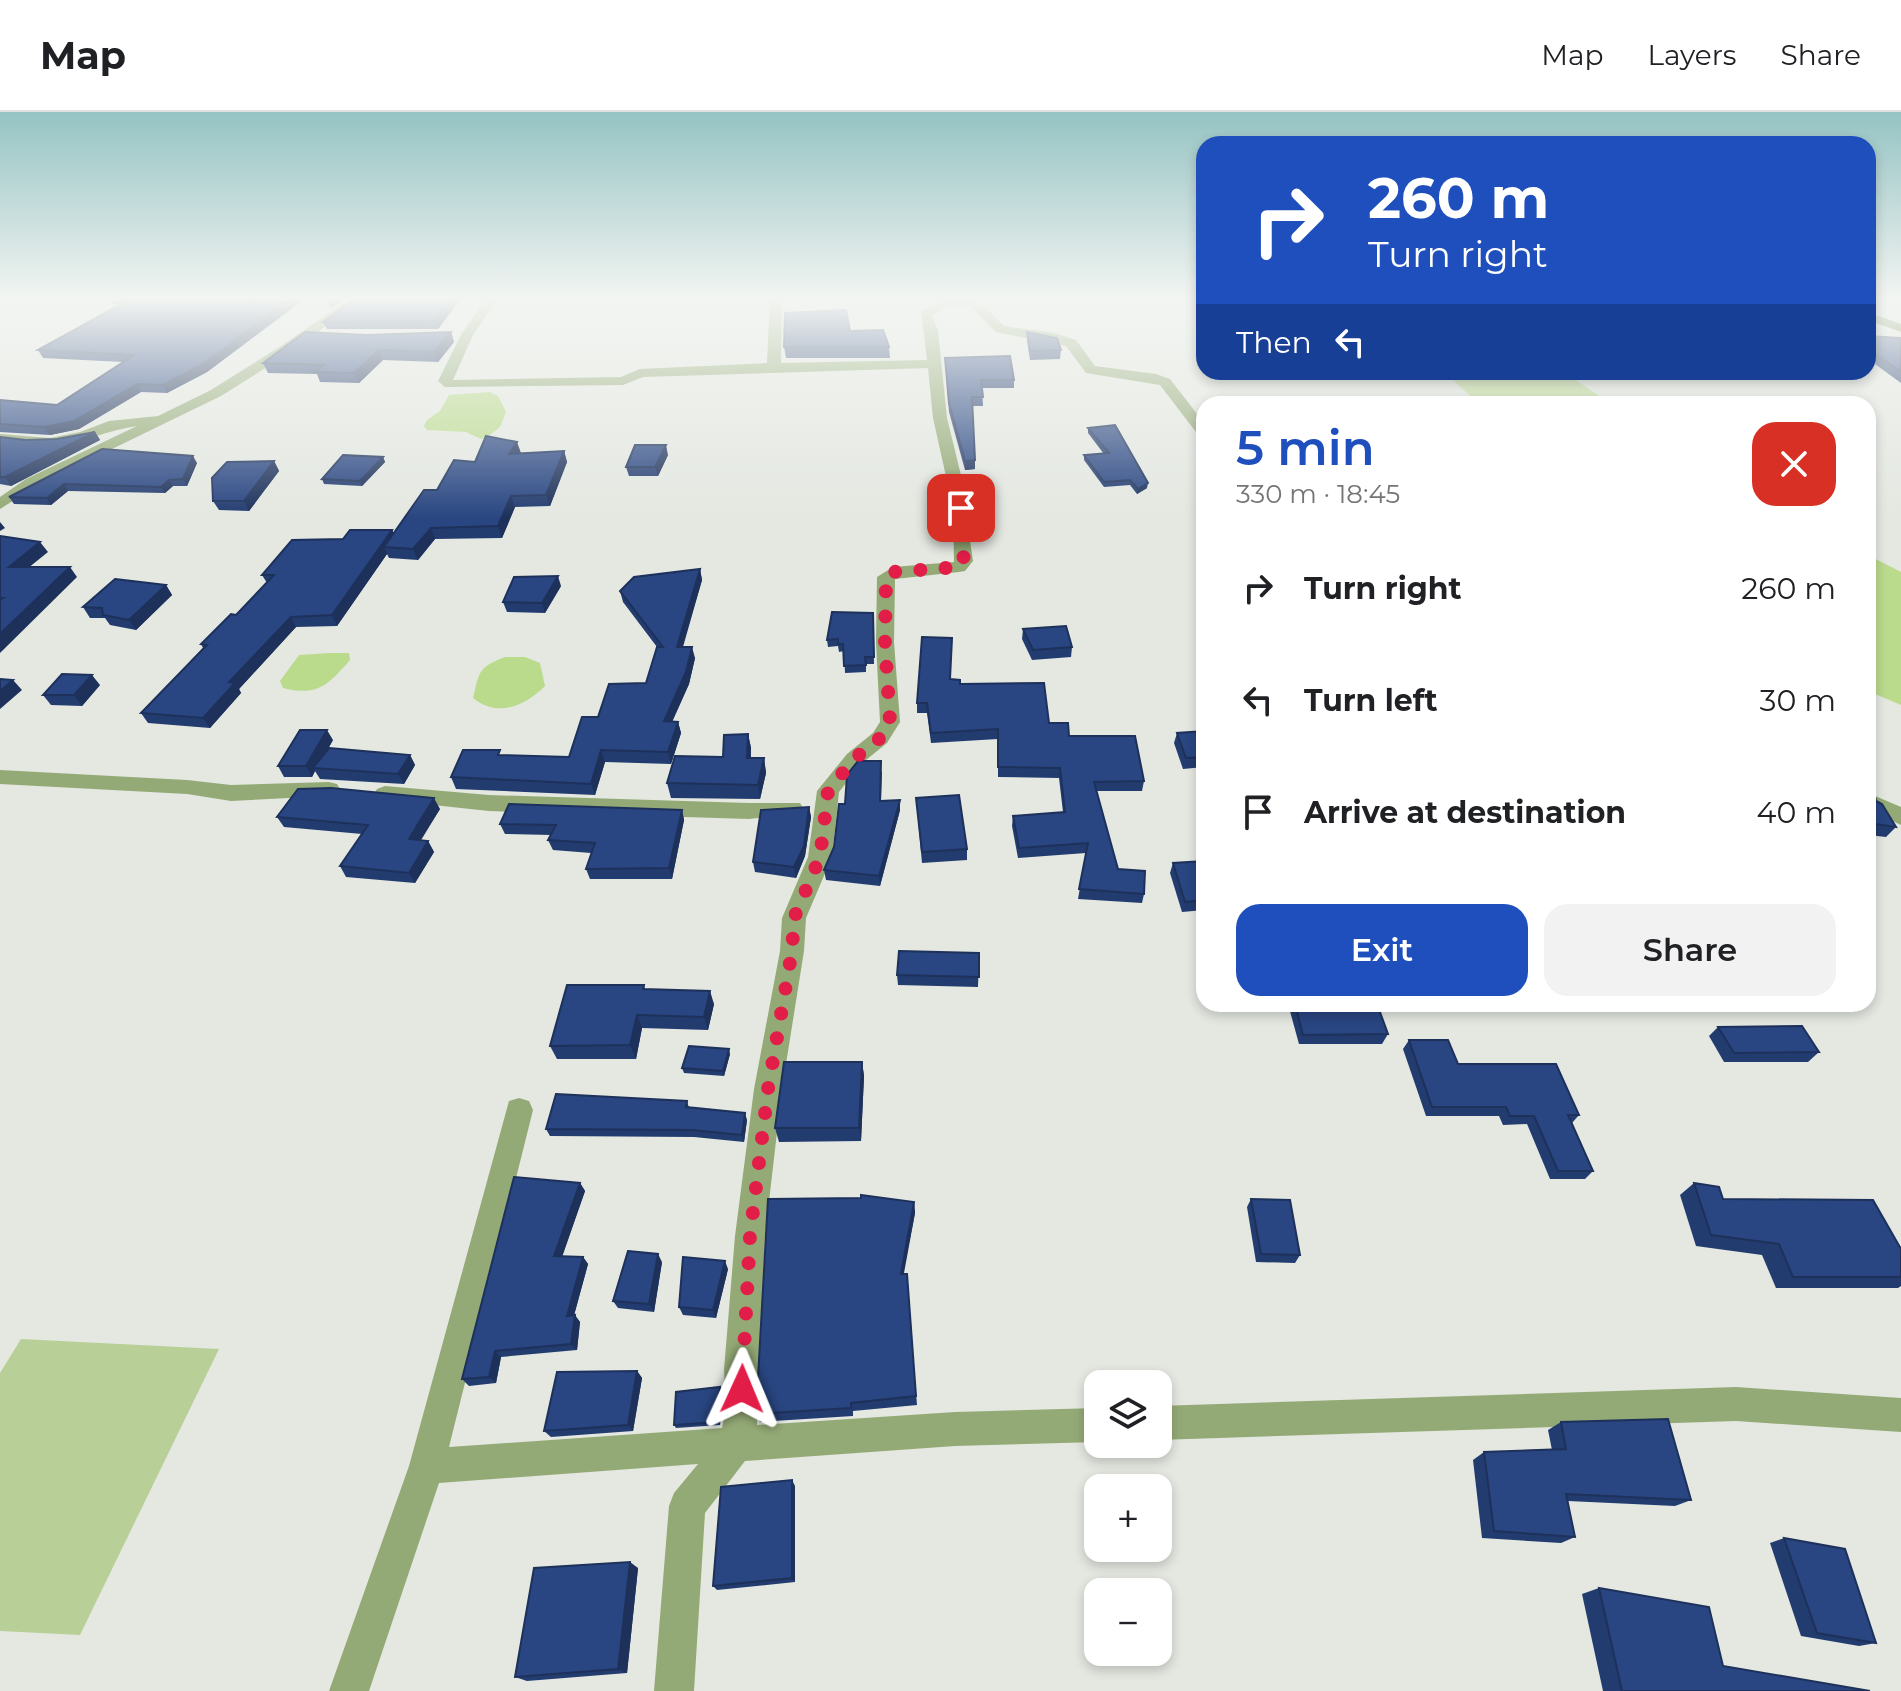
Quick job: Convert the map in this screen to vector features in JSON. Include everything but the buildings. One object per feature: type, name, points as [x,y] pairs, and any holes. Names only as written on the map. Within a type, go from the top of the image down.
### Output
[{"type":"street","points":[[0,504],[32,482],[216,393],[250,371]]},
{"type":"street","points":[[448,371],[445,381],[450,384],[623,381],[640,373],[692,371]]},
{"type":"street","points":[[674,1691],[687,1506],[736,1445],[743,1408],[741,1370],[750,1236],[768,1089],[792,951],[794,918],[820,857],[828,791],[854,759],[880,738],[890,722],[885,642],[886,577],[893,572],[959,567],[964,561],[959,520],[961,508],[940,418],[935,371]]},
{"type":"street","points":[[1097,371],[1145,376],[1165,382],[1196,423]]},
{"type":"street","points":[[0,438],[50,442],[84,436],[121,422],[168,417]]},
{"type":"street","points":[[0,777],[187,787],[231,793],[355,791],[489,803],[749,811],[824,806]]},
{"type":"street","points":[[1876,803],[1901,817]]},
{"type":"street","points":[[349,1691],[427,1466],[519,1110]]},
{"type":"street","points":[[1172,1423],[1736,1404],[1901,1415]]},
{"type":"street","points":[[427,1466],[955,1429],[1084,1425]]},
{"type":"shaded area","points":[[1453,380],[1576,380],[1599,396],[1470,396]]},
{"type":"shaded area","points":[[490,392],[498,396],[506,412],[500,427],[486,438],[466,432],[427,430],[424,426],[440,411],[449,395]]},
{"type":"shaded area","points":[[1876,559],[1901,572],[1901,705],[1876,694]]},
{"type":"shaded area","points":[[349,653],[350,660],[329,682],[305,691],[283,688],[280,681],[299,655]]},
{"type":"shaded area","points":[[505,657],[525,657],[540,663],[545,686],[529,699],[511,707],[482,704],[473,698],[479,676],[485,667]]},
{"type":"shaded area","points":[[21,1339],[219,1349],[80,1635],[0,1631],[0,1373]]},
{"type":"route","points":[[742,1389],[750,1236],[768,1089],[792,951],[794,918],[820,857],[828,791],[854,759],[880,738],[890,722],[884,610],[886,577],[893,572],[959,567],[964,561],[959,520],[961,508]]}]
